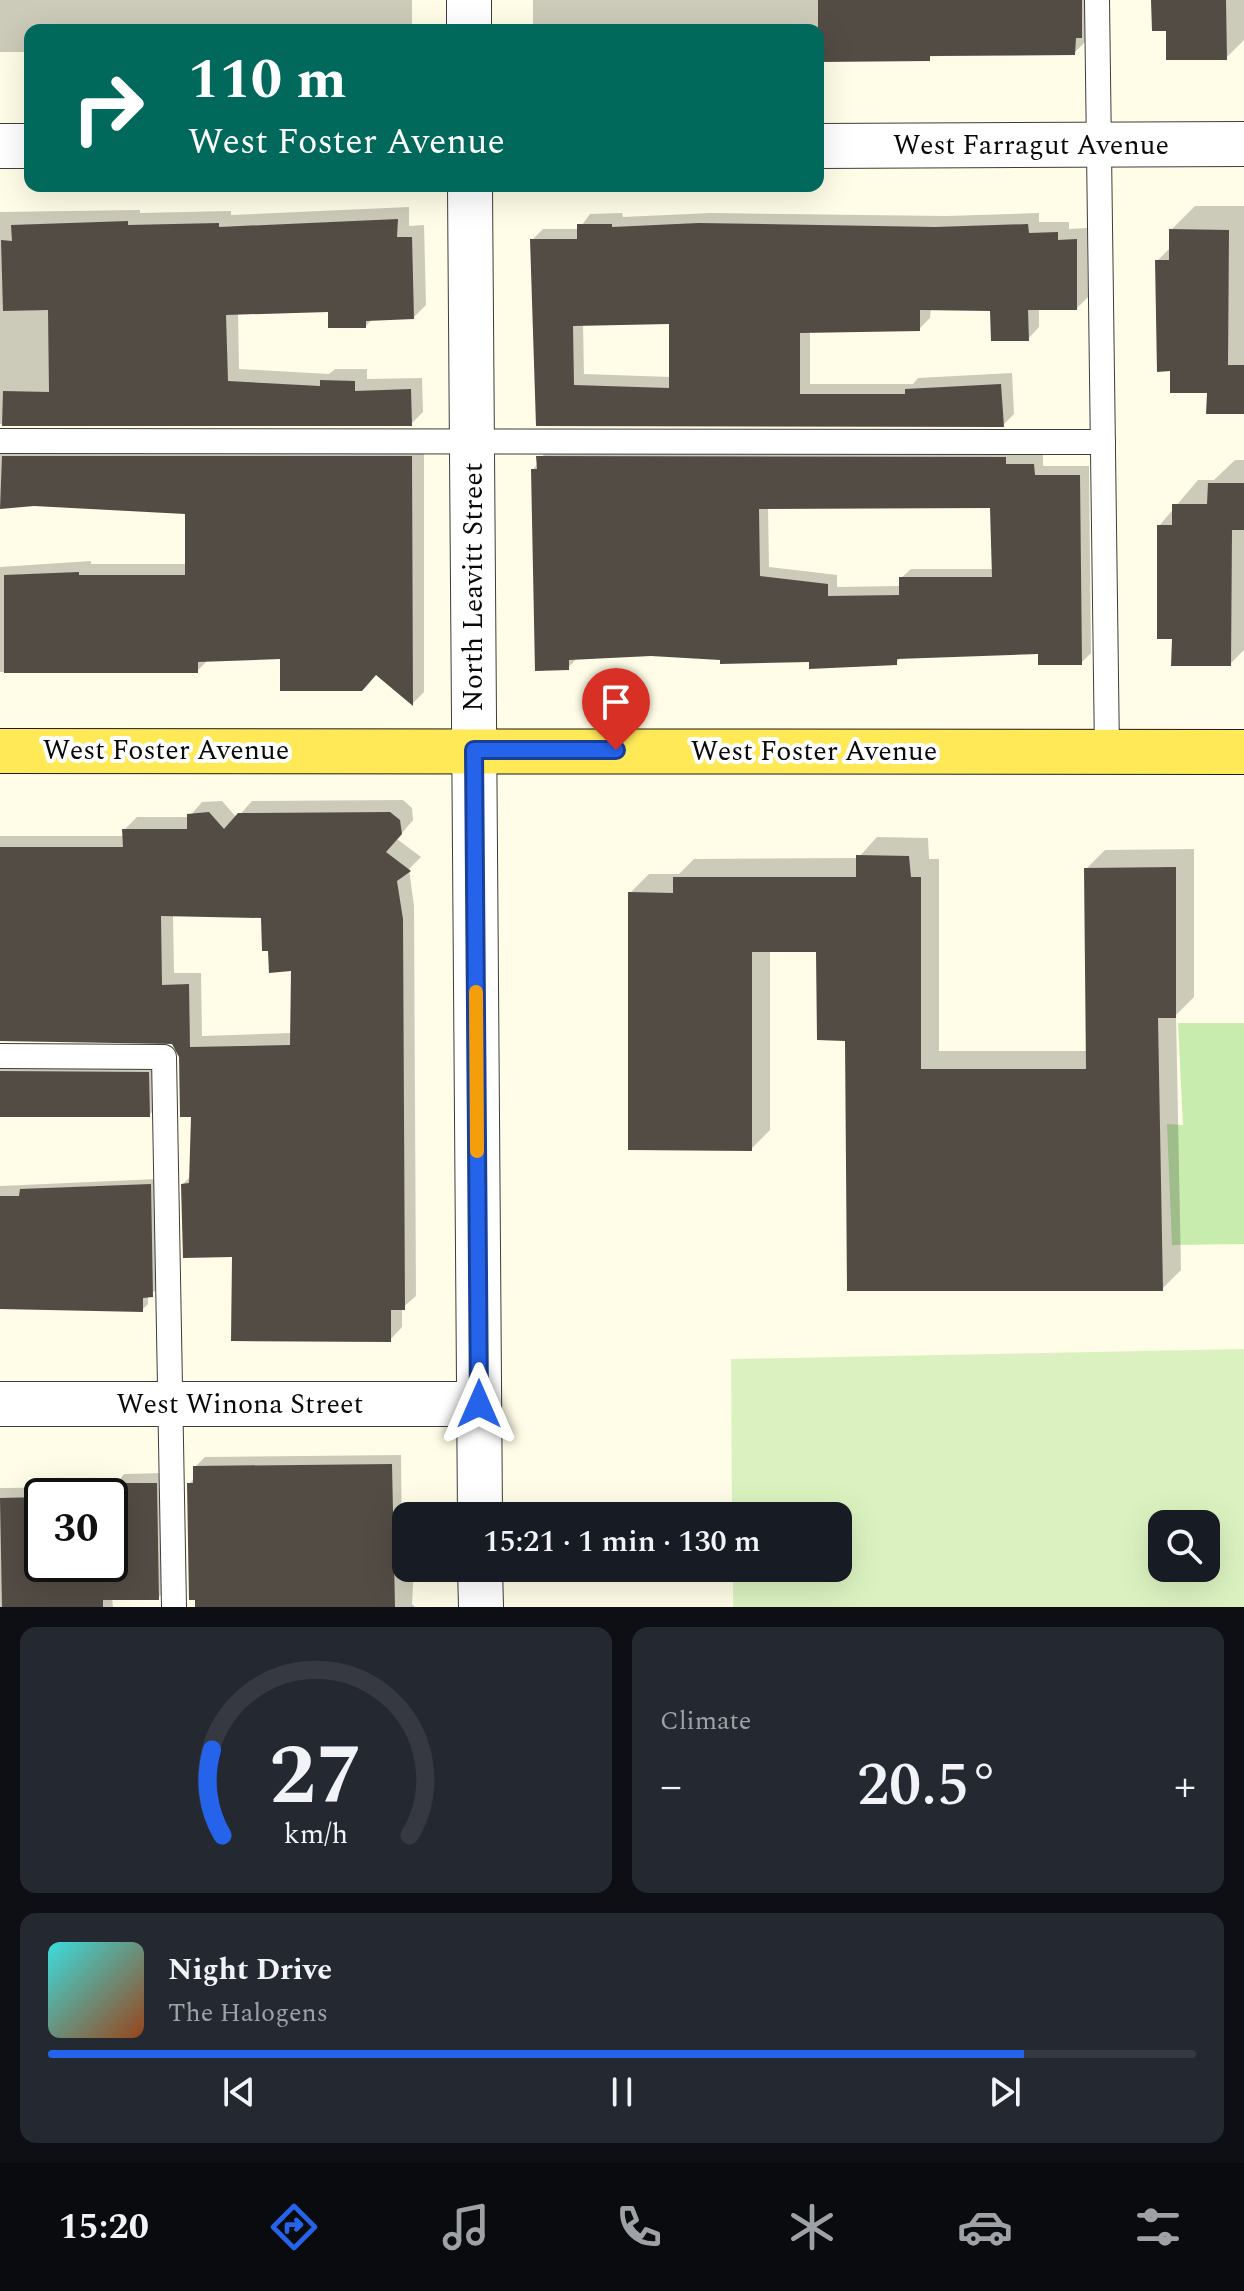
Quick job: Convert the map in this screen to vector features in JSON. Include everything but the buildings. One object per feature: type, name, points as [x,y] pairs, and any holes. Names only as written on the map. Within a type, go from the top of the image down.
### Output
[{"type":"main road","name":"West Foster Avenue","points":[[0,751],[1244,752]]},
{"type":"street","points":[[469,0],[469,24]]},
{"type":"street","name":"West Farragut Avenue","points":[[824,146],[1244,144]]},
{"type":"street","points":[[0,146],[24,146]]},
{"type":"street","name":"North Leavitt Street","points":[[470,192],[480,1502]]},
{"type":"street","name":"West Winona Street","points":[[0,1404],[479,1404]]},
{"type":"street","points":[[480,1582],[481,1607]]},
{"type":"lane","points":[[1097,0],[1107,752]]},
{"type":"lane","points":[[0,441],[1103,442]]},
{"type":"lane","points":[[0,1056],[164,1057],[174,1607]]},
{"type":"green space","points":[[1178,1023],[1244,1023],[1244,1244],[1172,1245],[1167,1124],[1183,1125]]},
{"type":"green space","points":[[1244,1349],[1244,1607],[733,1607],[733,1582],[852,1582],[852,1502],[732,1502],[731,1359]]},
{"type":"slow traffic","points":[[476,992],[477,1151]]},
{"type":"route","points":[[479,1404],[474,750],[616,750]]}]
